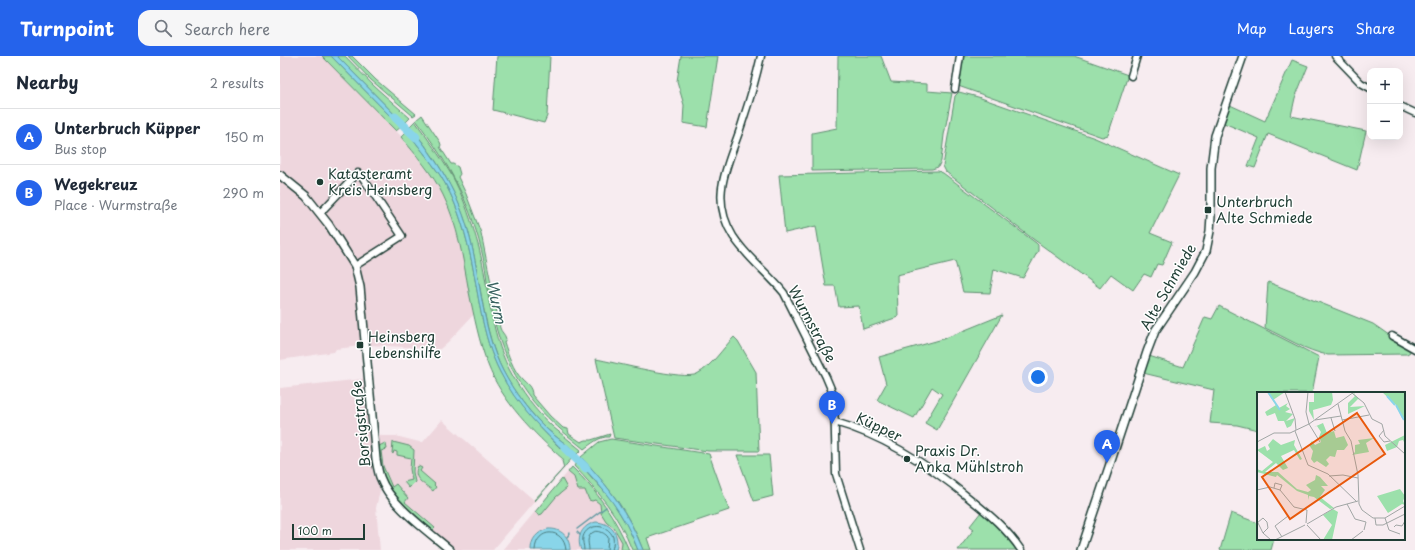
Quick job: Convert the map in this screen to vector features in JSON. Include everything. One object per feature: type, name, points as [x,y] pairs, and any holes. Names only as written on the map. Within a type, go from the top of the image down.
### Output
[{"type":"street","name":"Wurmstraße","points":[[761,56],[743,120],[723,179],[721,190],[722,205],[733,236],[748,255],[776,283],[790,304],[834,396],[836,474],[860,550]]},
{"type":"street","points":[[955,89],[960,56]]},
{"type":"street","points":[[1130,76],[1137,56]]},
{"type":"street","name":"Alte Schmiede","points":[[1081,550],[1147,352],[1156,331],[1195,272],[1206,252],[1210,231],[1211,168],[1215,136],[1243,56]]},
{"type":"street","points":[[1335,56],[1361,83],[1367,86]]},
{"type":"street","points":[[1403,107],[1415,113]]},
{"type":"street","points":[[320,213],[358,173],[363,178],[402,236],[355,266]]},
{"type":"street","name":"Borsigstraße","points":[[280,174],[306,196],[320,213],[355,266],[360,288],[376,459],[380,477],[392,497],[401,508],[450,550]]},
{"type":"street","points":[[1392,336],[1415,349]]},
{"type":"street","name":"Küpper","points":[[835,422],[874,436],[920,462],[953,485],[991,516],[1011,536],[1021,550]]},
{"type":"shaded area","points":[[280,56],[322,56],[400,135],[432,176],[444,196],[453,219],[461,248],[474,314],[440,349],[369,345],[336,349],[334,352],[280,360]]},
{"type":"shaded area","points":[[363,379],[373,471],[380,490],[376,508],[380,550],[280,550],[280,388]]},
{"type":"shaded area","points":[[442,420],[535,501],[493,550],[456,550],[407,508],[390,489],[384,477],[379,461],[377,433],[382,436],[396,436],[423,442]]},
{"type":"shaded area","points":[[572,467],[593,488],[607,508],[621,532],[629,550],[503,550]]},
{"type":"green space","points":[[322,56],[331,56],[401,127],[396,131]]},
{"type":"green space","points":[[337,56],[345,56],[374,86],[410,118],[404,124]]},
{"type":"green space","points":[[348,56],[352,56],[376,80],[416,114],[413,116],[371,80]]},
{"type":"green space","points":[[497,56],[550,56],[547,116],[544,123],[493,110]]},
{"type":"green space","points":[[681,56],[718,56],[707,127],[683,123],[684,105],[677,81]]},
{"type":"green space","points":[[838,56],[881,56],[891,82],[927,84],[927,91],[952,93],[941,161],[938,167],[932,169],[812,171],[812,133],[837,128]]},
{"type":"green space","points":[[963,56],[1074,56],[1128,75],[1108,135],[1102,137],[959,86],[958,82]]},
{"type":"green space","points":[[1292,60],[1308,66],[1295,98],[1291,116],[1366,131],[1357,170],[1268,134],[1255,168],[1248,166],[1259,138],[1224,123],[1230,105],[1265,121]]},
{"type":"green space","points":[[959,92],[978,97],[1095,138],[1179,175],[1150,233],[1172,242],[1162,265],[1157,264],[1151,277],[1144,274],[1133,290],[1111,274],[1100,288],[946,172],[943,166],[955,96]]},
{"type":"green space","points":[[422,115],[440,142],[440,147],[451,164],[458,167],[460,174],[458,177],[481,233],[500,328],[506,339],[504,342],[516,371],[530,388],[532,395],[550,416],[563,428],[568,429],[569,434],[581,442],[610,434],[609,437],[599,439],[584,449],[562,431],[535,404],[519,382],[507,360],[497,331],[488,291],[484,261],[473,222],[458,186],[439,153],[416,120]]},
{"type":"green space","points":[[415,121],[451,174],[464,201],[479,248],[498,340],[509,369],[518,385],[540,414],[581,450],[577,454],[534,416],[512,387],[503,371],[491,340],[466,222],[454,193],[438,165],[410,126]]},
{"type":"green space","points":[[407,131],[440,175],[450,193],[458,213],[470,254],[481,314],[489,343],[500,372],[506,384],[530,416],[568,456],[573,457],[564,468],[562,461],[563,459],[530,428],[510,404],[494,378],[479,338],[453,218],[443,195],[434,180],[401,137]]},
{"type":"green space","points":[[938,171],[943,173],[1036,243],[1038,245],[1038,251],[1023,278],[994,269],[990,293],[963,292],[955,261],[897,275],[898,317],[863,329],[859,306],[839,307],[835,286],[826,286],[816,226],[785,233],[779,175]]},
{"type":"green space","points":[[1268,282],[1373,324],[1409,349],[1410,352],[1407,354],[1328,355],[1312,350],[1265,328]]},
{"type":"green space","points":[[1219,306],[1319,357],[1312,392],[1257,392],[1257,430],[1237,425],[1210,423],[1214,390],[1143,373],[1149,356],[1183,367],[1205,317],[1212,319]]},
{"type":"green space","points":[[1002,315],[937,430],[925,423],[942,394],[932,387],[914,418],[877,400],[886,384],[879,357],[943,339]]},
{"type":"green space","points":[[734,337],[738,341],[756,372],[759,451],[708,451],[614,438],[596,359],[664,373],[679,375],[697,374],[717,357]]},
{"type":"green space","points":[[611,439],[709,454],[729,510],[647,538],[651,550],[643,550],[631,524],[617,500],[581,457],[599,442]]},
{"type":"green space","points":[[393,442],[409,446],[414,450],[413,472],[415,482],[409,488],[404,482],[412,480],[410,469],[411,458],[397,455],[397,452],[394,451],[393,454]]},
{"type":"green space","points":[[385,443],[387,449],[381,451],[383,466],[392,487],[396,484],[408,498],[405,502],[435,528],[433,530],[404,504],[388,484],[379,460],[379,446]]},
{"type":"green space","points":[[737,455],[769,455],[773,496],[754,501]]},
{"type":"green space","points":[[577,461],[611,499],[628,527],[638,550],[632,550],[615,515],[592,485],[574,466]]},
{"type":"green space","points":[[418,466],[422,468],[420,471],[435,484],[434,485],[436,487],[433,491],[418,478],[416,471]]},
{"type":"green space","points":[[572,467],[590,486],[612,516],[629,550],[621,550],[622,542],[614,528],[606,521],[601,513],[600,504],[595,500],[589,500],[585,490],[578,490],[574,477],[568,472]]},
{"type":"green space","points":[[558,475],[535,501],[534,500]]},
{"type":"green space","points":[[562,479],[567,488],[556,497],[542,514],[539,515],[535,512]]},
{"type":"green space","points":[[981,512],[998,527],[1017,550],[958,550],[974,529],[970,526]]},
{"type":"green space","points":[[1231,513],[1257,523],[1257,540],[1274,540],[1271,550],[1220,550]]},
{"type":"water","points":[[331,56],[337,56],[404,124],[401,127]]},
{"type":"water","points":[[410,126],[438,165],[454,193],[466,222],[474,254],[486,322],[496,356],[503,371],[517,395],[535,417],[549,431],[577,454],[573,457],[569,456],[530,417],[514,396],[500,372],[489,343],[481,314],[470,254],[458,213],[450,193],[440,175],[407,131]]},
{"type":"water","points":[[581,457],[617,500],[631,524],[643,550],[638,550],[620,513],[596,482],[577,461]]},
{"type":"water","points":[[596,522],[610,527],[614,531],[617,539],[616,550],[581,550],[579,541],[581,532],[587,526]]},
{"type":"water","points":[[548,529],[557,530],[564,534],[570,545],[570,550],[531,550],[532,542],[535,536]]},
{"type":"waterway","name":"Wurm","points":[[395,117],[416,137]]},
{"type":"waterway","name":"Wurm","points":[[565,448],[586,468]]},
{"type":"waterway","points":[[577,529],[606,507]]},
{"type":"waterway","points":[[577,532],[580,535]]},
{"type":"waterway","points":[[567,537],[570,533]]},
{"type":"place","name":"Katasteramt Kreis Heinsberg","points":[[320,182]]},
{"type":"place","name":"Unterbruch Alte Schmiede","points":[[1208,210]]},
{"type":"place","name":"Heinsberg Lebenshilfe","points":[[360,345]]},
{"type":"place","name":"Wegekreuz","points":[[832,424]]},
{"type":"place","name":"Praxis Dr. Anka Mühlstroh","points":[[907,459]]},
{"type":"place","name":"Unterbruch Küpper","points":[[1107,463]]}]
